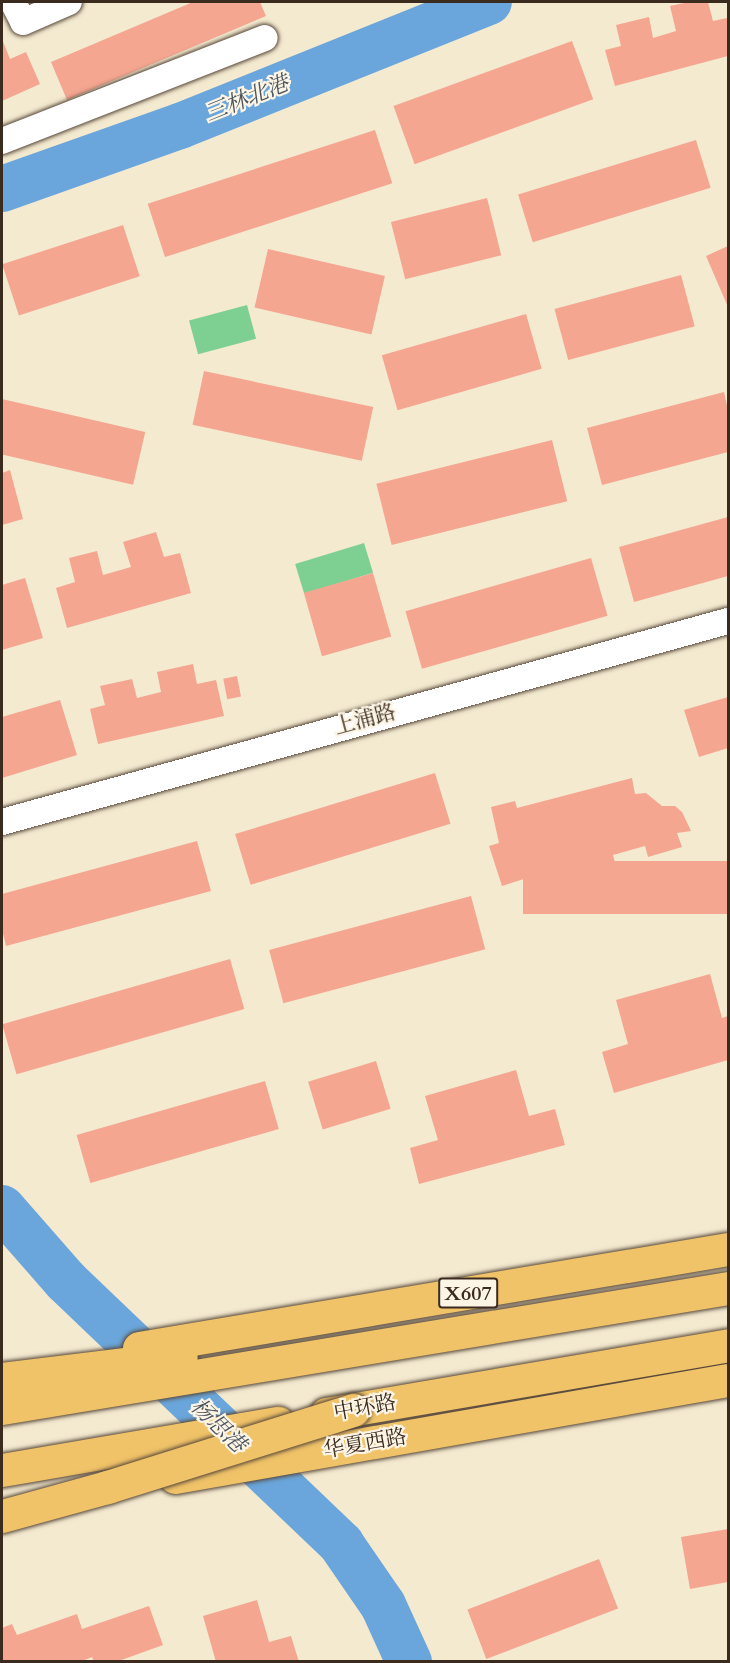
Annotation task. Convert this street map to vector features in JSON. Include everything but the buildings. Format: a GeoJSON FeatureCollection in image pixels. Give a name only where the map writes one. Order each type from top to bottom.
{"type":"FeatureCollection","features":[{"type":"Feature","properties":{"kind":"main road","name":"X607"},"geometry":{"type":"LineString","coordinates":[[7,1370],[729,1249]]}},
{"type":"Feature","properties":{"kind":"main road"},"geometry":{"type":"LineString","coordinates":[[2,1408],[729,1288]]}},
{"type":"Feature","properties":{"kind":"main road"},"geometry":{"type":"LineString","coordinates":[[7,1370],[641,1302]]}},
{"type":"Feature","properties":{"kind":"main road","name":"中环路"},"geometry":{"type":"LineString","coordinates":[[2,1470],[729,1345]]}},
{"type":"Feature","properties":{"kind":"main road","name":"华夏西路"},"geometry":{"type":"LineString","coordinates":[[2,1508],[729,1380]]}},
{"type":"Feature","properties":{"kind":"main road"},"geometry":{"type":"LineString","coordinates":[[2,1516],[107,1487],[353,1410]]}},
{"type":"Feature","properties":{"kind":"main road"},"geometry":{"type":"LineString","coordinates":[[2,1526],[59,1498]]}},
{"type":"Feature","properties":{"kind":"street"},"geometry":{"type":"LineString","coordinates":[[13,2],[23,22],[69,2]]}},
{"type":"Feature","properties":{"kind":"street"},"geometry":{"type":"LineString","coordinates":[[2,141],[265,38]]}},
{"type":"Feature","properties":{"kind":"street","name":"上浦路"},"geometry":{"type":"LineString","coordinates":[[2,822],[729,621]]}},
{"type":"Feature","properties":{"kind":"green space"},"geometry":{"type":"Polygon","coordinates":[[[247,305],[256,339],[198,354],[189,321],[247,305]]]}},
{"type":"Feature","properties":{"kind":"green space"},"geometry":{"type":"Polygon","coordinates":[[[364,543],[373,573],[304,594],[295,564],[364,543]]]}},
{"type":"Feature","properties":{"kind":"waterway","name":"三林北港"},"geometry":{"type":"LineString","coordinates":[[2,189],[180,126],[489,2]]}},
{"type":"Feature","properties":{"kind":"waterway","name":"杨思港"},"geometry":{"type":"LineString","coordinates":[[2,1208],[66,1281],[341,1544],[383,1605],[409,1662]]}}]}
